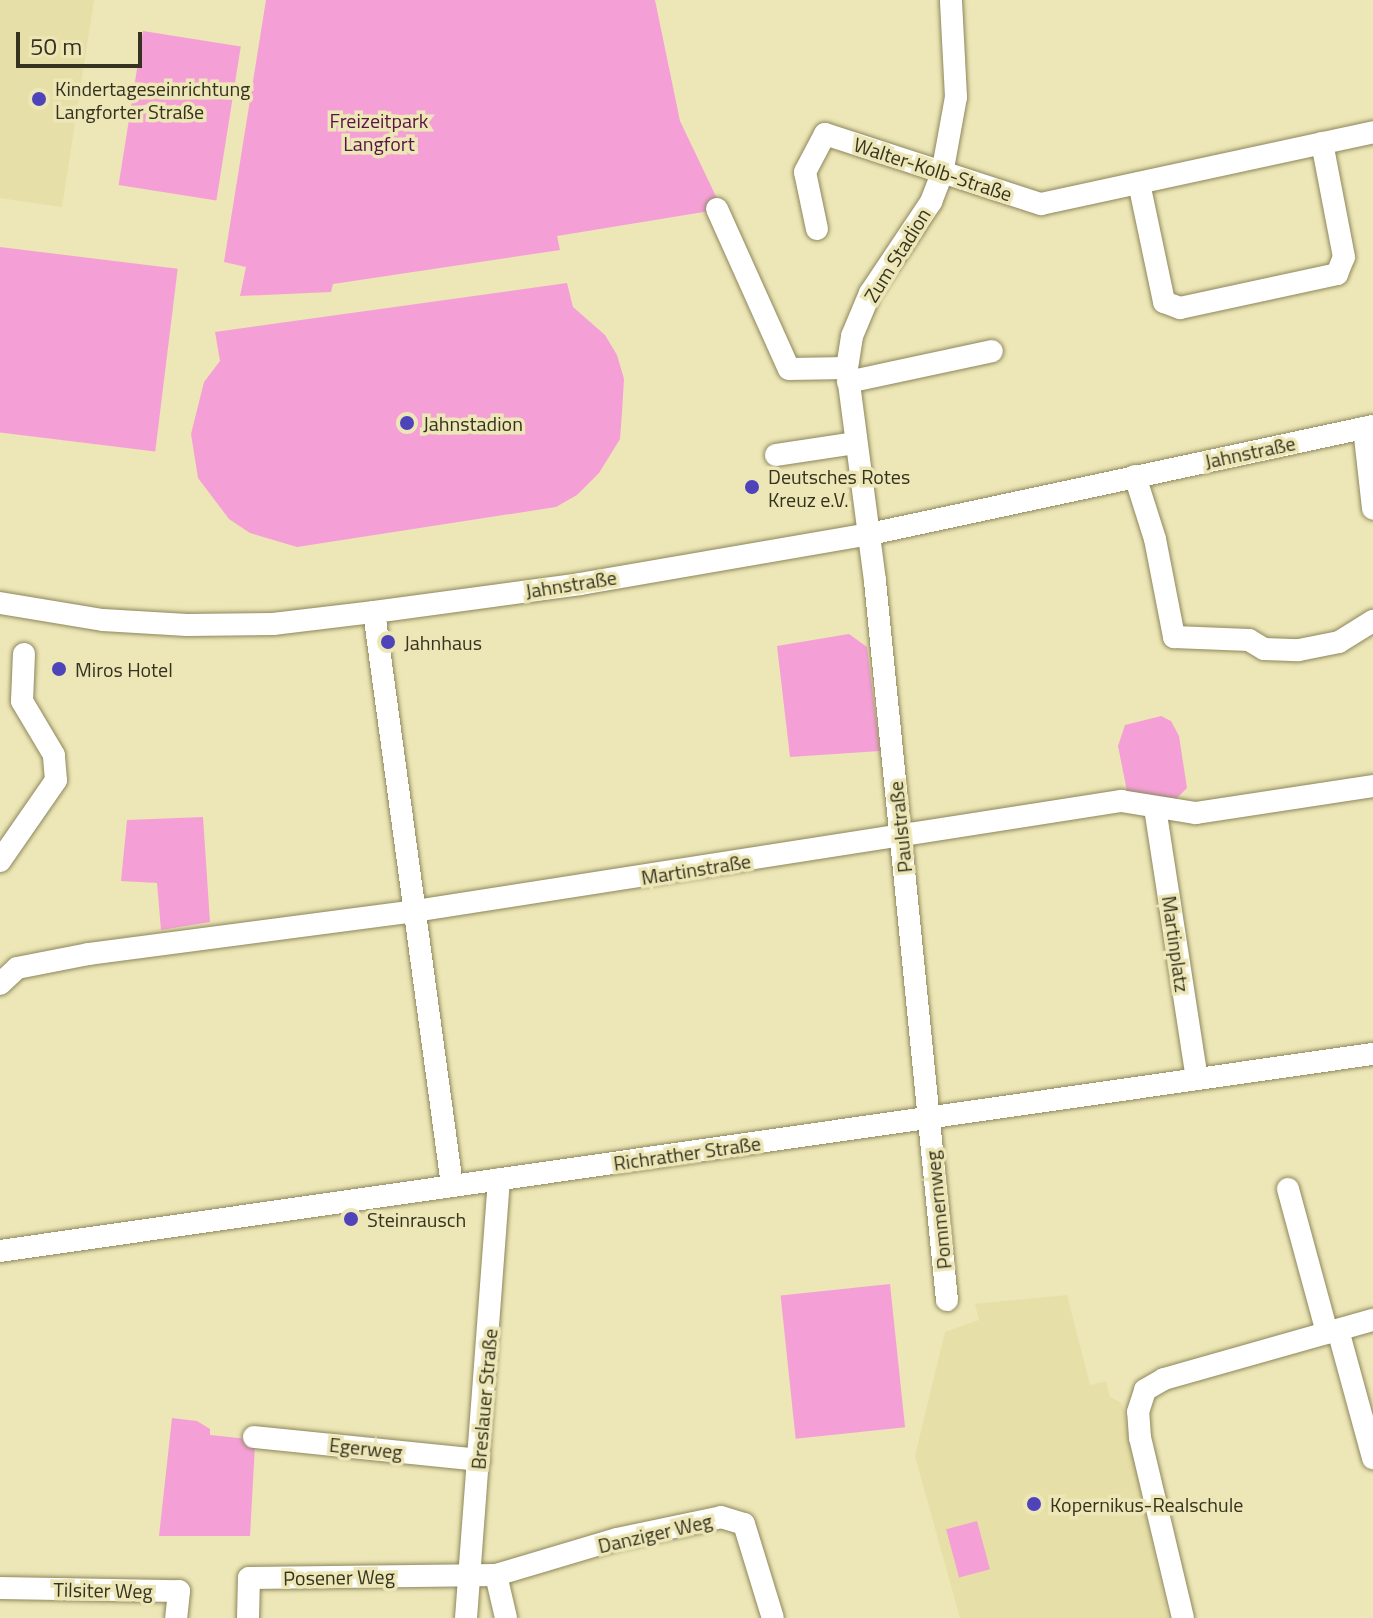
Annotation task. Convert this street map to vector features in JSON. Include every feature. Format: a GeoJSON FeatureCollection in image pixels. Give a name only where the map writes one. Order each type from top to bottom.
{"type":"FeatureCollection","features":[{"type":"Feature","properties":{"kind":"street","name":"Zum Stadion"},"geometry":{"type":"LineString","coordinates":[[870,534],[847,375],[852,336],[870,293],[931,202],[942,174],[956,97],[951,0]]}},
{"type":"Feature","properties":{"kind":"street","name":"Walter-Kolb-Straße"},"geometry":{"type":"LineString","coordinates":[[817,229],[805,172],[825,134],[1041,204],[1373,132]]}},
{"type":"Feature","properties":{"kind":"street"},"geometry":{"type":"LineString","coordinates":[[1139,183],[1164,302],[1180,308],[1337,274],[1344,257],[1322,143]]}},
{"type":"Feature","properties":{"kind":"street"},"geometry":{"type":"LineString","coordinates":[[717,209],[789,369],[847,375],[992,351]]}},
{"type":"Feature","properties":{"kind":"street","name":"Jahnstraße"},"geometry":{"type":"LineString","coordinates":[[0,603],[103,620],[187,625],[273,624],[374,612],[580,584],[870,534],[1368,427],[1373,508]]}},
{"type":"Feature","properties":{"kind":"street"},"geometry":{"type":"LineString","coordinates":[[776,455],[855,443]]}},
{"type":"Feature","properties":{"kind":"street"},"geometry":{"type":"LineString","coordinates":[[1135,476],[1155,539],[1174,637],[1249,640],[1264,649],[1299,650],[1339,642],[1373,621]]}},
{"type":"Feature","properties":{"kind":"street","name":"Paulstraße"},"geometry":{"type":"LineString","coordinates":[[870,534],[929,1120]]}},
{"type":"Feature","properties":{"kind":"street"},"geometry":{"type":"LineString","coordinates":[[374,612],[452,1185]]}},
{"type":"Feature","properties":{"kind":"street"},"geometry":{"type":"LineString","coordinates":[[0,861],[56,780],[54,755],[22,701],[24,654]]}},
{"type":"Feature","properties":{"kind":"street","name":"Martinstraße"},"geometry":{"type":"LineString","coordinates":[[0,984],[9,966],[415,911],[902,838],[1121,801],[1196,813],[1373,786]]}},
{"type":"Feature","properties":{"kind":"street","name":"Martinplatz"},"geometry":{"type":"LineString","coordinates":[[1155,808],[1197,1079]]}},
{"type":"Feature","properties":{"kind":"street","name":"Richrather Straße"},"geometry":{"type":"LineString","coordinates":[[0,1251],[1373,1054]]}},
{"type":"Feature","properties":{"kind":"street","name":"Pommernweg"},"geometry":{"type":"LineString","coordinates":[[929,1120],[947,1300]]}},
{"type":"Feature","properties":{"kind":"street","name":"Breslauer Straße"},"geometry":{"type":"LineString","coordinates":[[466,1618],[499,1179]]}},
{"type":"Feature","properties":{"kind":"street"},"geometry":{"type":"LineString","coordinates":[[1288,1189],[1373,1458]]}},
{"type":"Feature","properties":{"kind":"street"},"geometry":{"type":"LineString","coordinates":[[1183,1618],[1140,1438],[1138,1412],[1145,1390],[1164,1379],[1373,1320]]}},
{"type":"Feature","properties":{"kind":"street","name":"Egerweg"},"geometry":{"type":"LineString","coordinates":[[254,1437],[479,1460]]}},
{"type":"Feature","properties":{"kind":"street","name":"Danziger Weg"},"geometry":{"type":"LineString","coordinates":[[469,1576],[496,1575],[617,1539],[732,1519],[744,1524],[754,1545],[773,1618]]}},
{"type":"Feature","properties":{"kind":"street"},"geometry":{"type":"LineString","coordinates":[[496,1575],[506,1618]]}},
{"type":"Feature","properties":{"kind":"street","name":"Posener Weg"},"geometry":{"type":"LineString","coordinates":[[248,1618],[249,1578],[469,1576]]}},
{"type":"Feature","properties":{"kind":"street","name":"Tilsiter Weg"},"geometry":{"type":"LineString","coordinates":[[0,1588],[179,1591],[176,1618]]}},
{"type":"Feature","properties":{"kind":"shaded area","name":"Kindertageseinrichtung Langforter Straße"},"geometry":{"type":"Polygon","coordinates":[[[0,0],[94,0],[62,207],[0,198],[0,0]]]}},
{"type":"Feature","properties":{"kind":"shaded area","name":"Kopernikus-Realschule"},"geometry":{"type":"Polygon","coordinates":[[[1067,1295],[1090,1385],[1106,1381],[1110,1397],[1122,1403],[1168,1618],[960,1618],[915,1456],[945,1332],[979,1320],[975,1304],[1067,1295]]]}},
{"type":"Feature","properties":{"kind":"green space","name":"Freizeitpark Langfort"},"geometry":{"type":"Polygon","coordinates":[[[266,0],[655,0],[680,121],[722,209],[557,236],[560,250],[333,284],[331,292],[240,296],[246,267],[224,262],[266,0]]]}},
{"type":"Feature","properties":{"kind":"green space"},"geometry":{"type":"Polygon","coordinates":[[[143,31],[241,46],[216,201],[119,185],[143,31]]]}},
{"type":"Feature","properties":{"kind":"green space"},"geometry":{"type":"Polygon","coordinates":[[[0,247],[178,269],[155,451],[0,432],[0,247]]]}},
{"type":"Feature","properties":{"kind":"green space","name":"Jahnstadion"},"geometry":{"type":"Polygon","coordinates":[[[567,283],[573,307],[605,335],[617,355],[624,379],[620,439],[599,473],[577,495],[556,507],[297,547],[250,533],[229,519],[198,478],[191,434],[204,382],[220,361],[215,332],[567,283]]]}},
{"type":"Feature","properties":{"kind":"green space"},"geometry":{"type":"Polygon","coordinates":[[[849,634],[867,647],[880,751],[790,757],[777,646],[849,634]]]}},
{"type":"Feature","properties":{"kind":"green space"},"geometry":{"type":"Polygon","coordinates":[[[1161,716],[1171,721],[1179,736],[1187,788],[1175,800],[1127,791],[1118,746],[1125,725],[1161,716]]]}},
{"type":"Feature","properties":{"kind":"green space"},"geometry":{"type":"Polygon","coordinates":[[[203,817],[210,922],[161,930],[157,883],[121,881],[127,820],[203,817]]]}},
{"type":"Feature","properties":{"kind":"green space"},"geometry":{"type":"Polygon","coordinates":[[[890,1284],[905,1427],[796,1439],[781,1295],[890,1284]]]}},
{"type":"Feature","properties":{"kind":"green space"},"geometry":{"type":"Polygon","coordinates":[[[172,1418],[197,1421],[210,1429],[210,1435],[248,1439],[255,1445],[250,1536],[159,1536],[172,1418]]]}},
{"type":"Feature","properties":{"kind":"green space"},"geometry":{"type":"Polygon","coordinates":[[[977,1521],[990,1569],[959,1578],[946,1529],[977,1521]]]}},
{"type":"Feature","properties":{"kind":"place","name":"Kindertageseinrichtung Langforter Straße"},"geometry":{"type":"Point","coordinates":[39,99]}},
{"type":"Feature","properties":{"kind":"place","name":"Jahnstadion"},"geometry":{"type":"Point","coordinates":[407,423]}},
{"type":"Feature","properties":{"kind":"place","name":"Deutsches Rotes Kreuz e.V."},"geometry":{"type":"Point","coordinates":[752,487]}},
{"type":"Feature","properties":{"kind":"place","name":"Jahnhaus"},"geometry":{"type":"Point","coordinates":[388,642]}},
{"type":"Feature","properties":{"kind":"place","name":"Miros Hotel"},"geometry":{"type":"Point","coordinates":[59,669]}},
{"type":"Feature","properties":{"kind":"place","name":"Steinrausch"},"geometry":{"type":"Point","coordinates":[351,1219]}},
{"type":"Feature","properties":{"kind":"place","name":"Kopernikus-Realschule"},"geometry":{"type":"Point","coordinates":[1034,1504]}}]}
